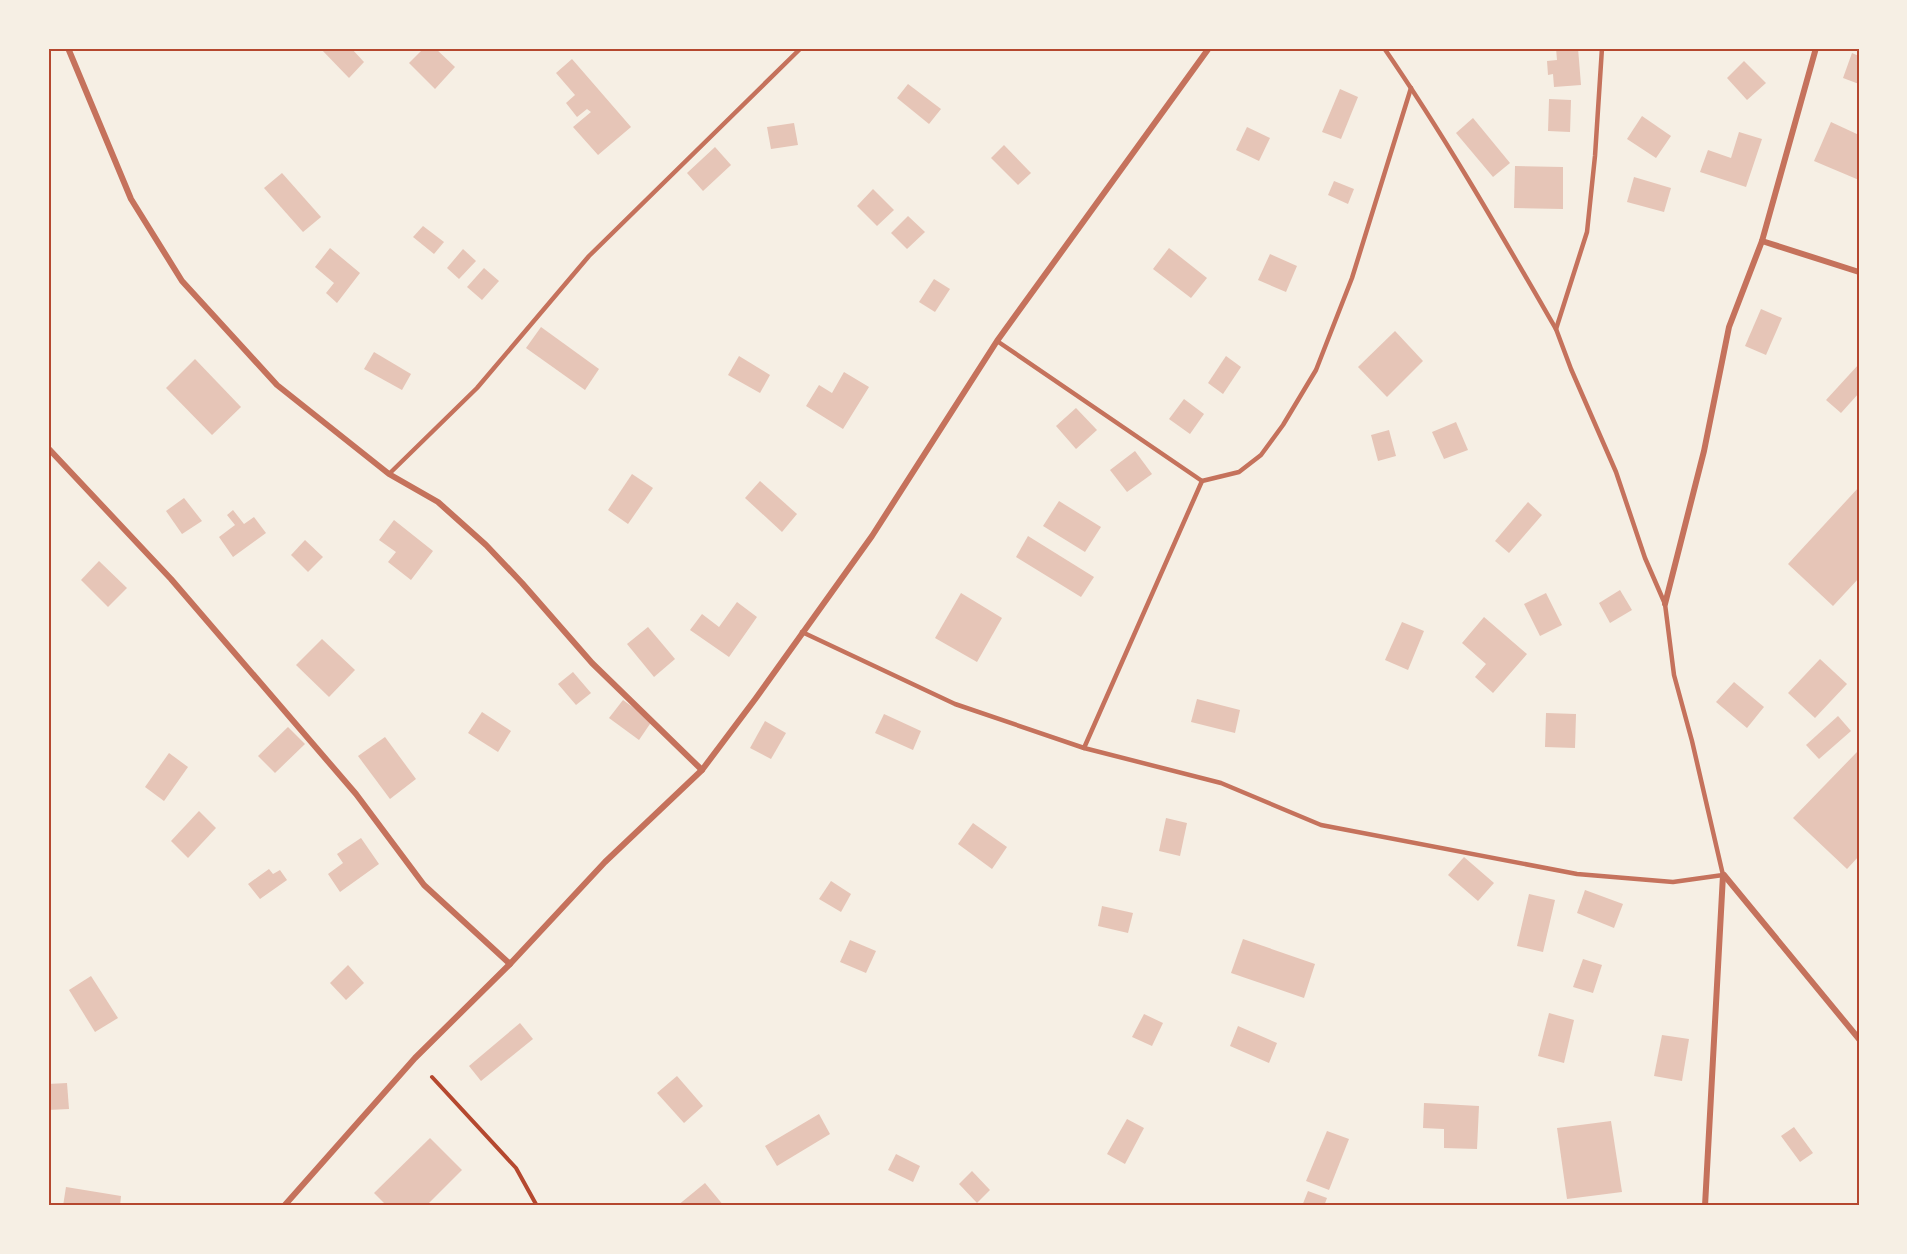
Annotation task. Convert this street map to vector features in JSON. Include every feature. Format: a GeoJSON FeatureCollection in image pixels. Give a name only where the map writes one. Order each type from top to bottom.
{"type":"FeatureCollection","features":[{"type":"Feature","properties":{"kind":"street"},"geometry":{"type":"LineString","coordinates":[[68,48],[131,199],[182,281],[277,385],[389,474],[438,502],[486,545],[592,663],[702,770]]}},
{"type":"Feature","properties":{"kind":"street"},"geometry":{"type":"LineString","coordinates":[[284,1206],[415,1058],[510,964],[605,862],[702,770],[872,536],[996,341],[1209,48]]}},
{"type":"Feature","properties":{"kind":"street"},"geometry":{"type":"LineString","coordinates":[[1665,604],[1704,451],[1729,327],[1761,241],[1816,48]]}},
{"type":"Feature","properties":{"kind":"street"},"geometry":{"type":"LineString","coordinates":[[1761,241],[1859,272]]}},
{"type":"Feature","properties":{"kind":"street"},"geometry":{"type":"LineString","coordinates":[[48,448],[171,579],[356,794],[424,885],[510,964]]}},
{"type":"Feature","properties":{"kind":"street"},"geometry":{"type":"LineString","coordinates":[[1724,875],[1859,1039]]}},
{"type":"Feature","properties":{"kind":"street"},"geometry":{"type":"LineString","coordinates":[[1704,1206],[1724,875]]}},
{"type":"Feature","properties":{"kind":"lane"},"geometry":{"type":"LineString","coordinates":[[389,474],[477,388],[589,256],[801,48]]}},
{"type":"Feature","properties":{"kind":"lane"},"geometry":{"type":"LineString","coordinates":[[802,632],[955,704],[1084,748],[1221,783],[1321,825],[1577,874],[1673,882],[1724,875],[1674,675],[1665,604],[1645,558],[1616,472],[1556,329],[1504,239],[1384,48]]}},
{"type":"Feature","properties":{"kind":"lane"},"geometry":{"type":"LineString","coordinates":[[1556,329],[1587,232],[1603,58],[1602,48]]}},
{"type":"Feature","properties":{"kind":"lane"},"geometry":{"type":"LineString","coordinates":[[996,341],[1202,481],[1239,472],[1261,455],[1316,370],[1352,278],[1411,88]]}},
{"type":"Feature","properties":{"kind":"lane"},"geometry":{"type":"LineString","coordinates":[[1084,748],[1202,481]]}},
{"type":"Feature","properties":{"kind":"path"},"geometry":{"type":"LineString","coordinates":[[415,1058],[516,1168],[537,1206]]}},
{"type":"Feature","properties":{"kind":"building"},"geometry":{"type":"Polygon","coordinates":[[[320,48],[351,48],[364,62],[349,78],[320,48]]]}},
{"type":"Feature","properties":{"kind":"building"},"geometry":{"type":"Polygon","coordinates":[[[424,48],[435,48],[455,67],[435,89],[409,63],[424,48]]]}},
{"type":"Feature","properties":{"kind":"building"},"geometry":{"type":"Polygon","coordinates":[[[1556,48],[1578,48],[1581,85],[1554,87],[1553,74],[1548,75],[1547,61],[1557,60],[1556,48]]]}},
{"type":"Feature","properties":{"kind":"building"},"geometry":{"type":"Polygon","coordinates":[[[1852,53],[1859,56],[1859,84],[1843,78],[1852,53]]]}},
{"type":"Feature","properties":{"kind":"building"},"geometry":{"type":"Polygon","coordinates":[[[572,59],[631,127],[598,155],[573,127],[591,112],[587,109],[577,117],[566,103],[575,95],[556,73],[572,59]]]}},
{"type":"Feature","properties":{"kind":"building"},"geometry":{"type":"Polygon","coordinates":[[[1744,61],[1766,83],[1747,100],[1727,78],[1744,61]]]}},
{"type":"Feature","properties":{"kind":"building"},"geometry":{"type":"Polygon","coordinates":[[[908,84],[941,109],[929,124],[897,98],[908,84]]]}},
{"type":"Feature","properties":{"kind":"building"},"geometry":{"type":"Polygon","coordinates":[[[1340,89],[1358,97],[1341,139],[1322,132],[1340,89]]]}},
{"type":"Feature","properties":{"kind":"building"},"geometry":{"type":"Polygon","coordinates":[[[1549,99],[1571,100],[1570,132],[1548,131],[1549,99]]]}},
{"type":"Feature","properties":{"kind":"building"},"geometry":{"type":"Polygon","coordinates":[[[1642,116],[1671,136],[1656,158],[1627,139],[1642,116]]]}},
{"type":"Feature","properties":{"kind":"building"},"geometry":{"type":"Polygon","coordinates":[[[1473,118],[1510,163],[1493,177],[1456,133],[1473,118]]]}},
{"type":"Feature","properties":{"kind":"building"},"geometry":{"type":"Polygon","coordinates":[[[1831,122],[1859,135],[1859,180],[1814,161],[1831,122]]]}},
{"type":"Feature","properties":{"kind":"building"},"geometry":{"type":"Polygon","coordinates":[[[794,123],[798,145],[771,149],[767,127],[794,123]]]}},
{"type":"Feature","properties":{"kind":"building"},"geometry":{"type":"Polygon","coordinates":[[[1247,127],[1270,138],[1259,161],[1236,150],[1247,127]]]}},
{"type":"Feature","properties":{"kind":"building"},"geometry":{"type":"Polygon","coordinates":[[[1739,132],[1762,139],[1746,187],[1700,172],[1708,150],[1731,158],[1739,132]]]}},
{"type":"Feature","properties":{"kind":"building"},"geometry":{"type":"Polygon","coordinates":[[[1004,145],[1031,173],[1018,185],[991,158],[1004,145]]]}},
{"type":"Feature","properties":{"kind":"building"},"geometry":{"type":"Polygon","coordinates":[[[715,147],[731,165],[703,191],[687,173],[715,147]]]}},
{"type":"Feature","properties":{"kind":"building"},"geometry":{"type":"Polygon","coordinates":[[[1515,166],[1563,167],[1563,209],[1514,208],[1515,166]]]}},
{"type":"Feature","properties":{"kind":"building"},"geometry":{"type":"Polygon","coordinates":[[[282,173],[321,217],[303,232],[264,188],[282,173]]]}},
{"type":"Feature","properties":{"kind":"building"},"geometry":{"type":"Polygon","coordinates":[[[1634,177],[1671,188],[1664,212],[1627,202],[1634,177]]]}},
{"type":"Feature","properties":{"kind":"building"},"geometry":{"type":"Polygon","coordinates":[[[1334,181],[1354,189],[1348,204],[1328,195],[1334,181]]]}},
{"type":"Feature","properties":{"kind":"building"},"geometry":{"type":"Polygon","coordinates":[[[873,189],[894,210],[877,226],[857,206],[873,189]]]}},
{"type":"Feature","properties":{"kind":"building"},"geometry":{"type":"Polygon","coordinates":[[[908,216],[925,232],[907,249],[891,233],[908,216]]]}},
{"type":"Feature","properties":{"kind":"building"},"geometry":{"type":"Polygon","coordinates":[[[423,226],[444,242],[434,254],[413,237],[423,226]]]}},
{"type":"Feature","properties":{"kind":"building"},"geometry":{"type":"Polygon","coordinates":[[[330,248],[360,273],[337,303],[326,293],[334,283],[315,267],[330,248]]]}},
{"type":"Feature","properties":{"kind":"building"},"geometry":{"type":"Polygon","coordinates":[[[1169,248],[1207,278],[1191,298],[1153,269],[1169,248]]]}},
{"type":"Feature","properties":{"kind":"building"},"geometry":{"type":"Polygon","coordinates":[[[463,249],[476,261],[459,279],[447,268],[463,249]]]}},
{"type":"Feature","properties":{"kind":"building"},"geometry":{"type":"Polygon","coordinates":[[[1270,254],[1297,266],[1286,292],[1258,280],[1270,254]]]}},
{"type":"Feature","properties":{"kind":"building"},"geometry":{"type":"Polygon","coordinates":[[[484,268],[499,281],[482,300],[467,287],[484,268]]]}},
{"type":"Feature","properties":{"kind":"building"},"geometry":{"type":"Polygon","coordinates":[[[934,279],[950,289],[935,312],[919,302],[934,279]]]}},
{"type":"Feature","properties":{"kind":"building"},"geometry":{"type":"Polygon","coordinates":[[[1761,309],[1782,318],[1766,355],[1745,346],[1761,309]]]}},
{"type":"Feature","properties":{"kind":"building"},"geometry":{"type":"Polygon","coordinates":[[[541,327],[599,369],[585,390],[526,348],[541,327]]]}},
{"type":"Feature","properties":{"kind":"building"},"geometry":{"type":"Polygon","coordinates":[[[1395,331],[1423,361],[1387,397],[1358,367],[1395,331]]]}},
{"type":"Feature","properties":{"kind":"building"},"geometry":{"type":"Polygon","coordinates":[[[374,352],[411,374],[402,390],[364,369],[374,352]]]}},
{"type":"Feature","properties":{"kind":"building"},"geometry":{"type":"Polygon","coordinates":[[[739,356],[770,375],[760,393],[728,375],[739,356]]]}},
{"type":"Feature","properties":{"kind":"building"},"geometry":{"type":"Polygon","coordinates":[[[1226,356],[1241,367],[1223,394],[1208,383],[1226,356]]]}},
{"type":"Feature","properties":{"kind":"building"},"geometry":{"type":"Polygon","coordinates":[[[195,359],[241,407],[212,435],[166,388],[195,359]]]}},
{"type":"Feature","properties":{"kind":"building"},"geometry":{"type":"Polygon","coordinates":[[[1859,364],[1859,393],[1841,413],[1826,400],[1859,364]]]}},
{"type":"Feature","properties":{"kind":"building"},"geometry":{"type":"Polygon","coordinates":[[[844,372],[869,387],[843,429],[806,406],[819,385],[832,393],[844,372]]]}},
{"type":"Feature","properties":{"kind":"building"},"geometry":{"type":"Polygon","coordinates":[[[1184,399],[1204,414],[1190,434],[1169,419],[1184,399]]]}},
{"type":"Feature","properties":{"kind":"building"},"geometry":{"type":"Polygon","coordinates":[[[1076,408],[1097,430],[1076,449],[1056,426],[1076,408]]]}},
{"type":"Feature","properties":{"kind":"building"},"geometry":{"type":"Polygon","coordinates":[[[1456,422],[1468,450],[1444,459],[1432,432],[1456,422]]]}},
{"type":"Feature","properties":{"kind":"building"},"geometry":{"type":"Polygon","coordinates":[[[1389,430],[1396,456],[1378,461],[1371,435],[1389,430]]]}},
{"type":"Feature","properties":{"kind":"building"},"geometry":{"type":"Polygon","coordinates":[[[1135,451],[1152,474],[1127,492],[1110,470],[1135,451]]]}},
{"type":"Feature","properties":{"kind":"building"},"geometry":{"type":"Polygon","coordinates":[[[632,474],[653,488],[628,524],[608,510],[632,474]]]}},
{"type":"Feature","properties":{"kind":"building"},"geometry":{"type":"Polygon","coordinates":[[[760,481],[797,514],[782,532],[745,498],[760,481]]]}},
{"type":"Feature","properties":{"kind":"building"},"geometry":{"type":"Polygon","coordinates":[[[1859,487],[1859,578],[1833,606],[1788,564],[1859,487]]]}},
{"type":"Feature","properties":{"kind":"building"},"geometry":{"type":"Polygon","coordinates":[[[184,498],[202,521],[182,534],[166,511],[184,498]]]}},
{"type":"Feature","properties":{"kind":"building"},"geometry":{"type":"Polygon","coordinates":[[[1059,501],[1101,527],[1085,552],[1043,526],[1059,501]]]}},
{"type":"Feature","properties":{"kind":"building"},"geometry":{"type":"Polygon","coordinates":[[[1528,502],[1542,515],[1509,553],[1495,541],[1528,502]]]}},
{"type":"Feature","properties":{"kind":"building"},"geometry":{"type":"Polygon","coordinates":[[[233,510],[244,524],[254,517],[266,533],[233,557],[219,537],[235,525],[227,515],[233,510]]]}},
{"type":"Feature","properties":{"kind":"building"},"geometry":{"type":"Polygon","coordinates":[[[394,520],[433,551],[411,580],[388,562],[396,552],[379,540],[394,520]]]}},
{"type":"Feature","properties":{"kind":"building"},"geometry":{"type":"Polygon","coordinates":[[[1028,536],[1094,577],[1081,597],[1016,557],[1028,536]]]}},
{"type":"Feature","properties":{"kind":"building"},"geometry":{"type":"Polygon","coordinates":[[[305,540],[323,557],[308,572],[291,555],[305,540]]]}},
{"type":"Feature","properties":{"kind":"building"},"geometry":{"type":"Polygon","coordinates":[[[99,561],[127,588],[108,607],[81,580],[99,561]]]}},
{"type":"Feature","properties":{"kind":"building"},"geometry":{"type":"Polygon","coordinates":[[[1620,590],[1632,610],[1610,623],[1599,603],[1620,590]]]}},
{"type":"Feature","properties":{"kind":"building"},"geometry":{"type":"Polygon","coordinates":[[[961,593],[1002,618],[977,662],[935,638],[961,593]]]}},
{"type":"Feature","properties":{"kind":"building"},"geometry":{"type":"Polygon","coordinates":[[[1546,593],[1562,625],[1540,636],[1524,604],[1546,593]]]}},
{"type":"Feature","properties":{"kind":"building"},"geometry":{"type":"Polygon","coordinates":[[[737,602],[757,617],[729,657],[690,630],[702,614],[719,627],[737,602]]]}},
{"type":"Feature","properties":{"kind":"building"},"geometry":{"type":"Polygon","coordinates":[[[1484,617],[1527,654],[1493,693],[1475,677],[1486,664],[1462,643],[1484,617]]]}},
{"type":"Feature","properties":{"kind":"building"},"geometry":{"type":"Polygon","coordinates":[[[1402,622],[1424,631],[1408,670],[1385,660],[1402,622]]]}},
{"type":"Feature","properties":{"kind":"building"},"geometry":{"type":"Polygon","coordinates":[[[648,627],[675,659],[654,677],[627,644],[648,627]]]}},
{"type":"Feature","properties":{"kind":"building"},"geometry":{"type":"Polygon","coordinates":[[[322,639],[355,670],[329,697],[296,665],[322,639]]]}},
{"type":"Feature","properties":{"kind":"building"},"geometry":{"type":"Polygon","coordinates":[[[1820,659],[1847,684],[1815,718],[1788,693],[1820,659]]]}},
{"type":"Feature","properties":{"kind":"building"},"geometry":{"type":"Polygon","coordinates":[[[573,672],[591,693],[576,705],[558,684],[573,672]]]}},
{"type":"Feature","properties":{"kind":"building"},"geometry":{"type":"Polygon","coordinates":[[[1734,682],[1764,707],[1747,728],[1716,702],[1734,682]]]}},
{"type":"Feature","properties":{"kind":"building"},"geometry":{"type":"Polygon","coordinates":[[[1197,699],[1240,710],[1235,733],[1191,722],[1197,699]]]}},
{"type":"Feature","properties":{"kind":"building"},"geometry":{"type":"Polygon","coordinates":[[[623,700],[652,721],[639,740],[609,718],[623,700]]]}},
{"type":"Feature","properties":{"kind":"building"},"geometry":{"type":"Polygon","coordinates":[[[482,712],[511,731],[498,752],[468,733],[482,712]]]}},
{"type":"Feature","properties":{"kind":"building"},"geometry":{"type":"Polygon","coordinates":[[[1546,713],[1576,714],[1575,748],[1545,747],[1546,713]]]}},
{"type":"Feature","properties":{"kind":"building"},"geometry":{"type":"Polygon","coordinates":[[[884,714],[921,731],[913,750],[875,733],[884,714]]]}},
{"type":"Feature","properties":{"kind":"building"},"geometry":{"type":"Polygon","coordinates":[[[1838,716],[1851,731],[1819,759],[1806,745],[1838,716]]]}},
{"type":"Feature","properties":{"kind":"building"},"geometry":{"type":"Polygon","coordinates":[[[765,721],[786,733],[771,759],[750,748],[765,721]]]}},
{"type":"Feature","properties":{"kind":"building"},"geometry":{"type":"Polygon","coordinates":[[[288,727],[305,744],[275,773],[258,756],[288,727]]]}},
{"type":"Feature","properties":{"kind":"building"},"geometry":{"type":"Polygon","coordinates":[[[385,737],[416,779],[390,799],[358,756],[385,737]]]}},
{"type":"Feature","properties":{"kind":"building"},"geometry":{"type":"Polygon","coordinates":[[[1857,752],[1859,754],[1859,856],[1847,869],[1793,818],[1857,752]]]}},
{"type":"Feature","properties":{"kind":"building"},"geometry":{"type":"Polygon","coordinates":[[[169,753],[188,767],[164,801],[145,787],[169,753]]]}},
{"type":"Feature","properties":{"kind":"building"},"geometry":{"type":"Polygon","coordinates":[[[199,811],[216,828],[188,858],[171,841],[199,811]]]}},
{"type":"Feature","properties":{"kind":"building"},"geometry":{"type":"Polygon","coordinates":[[[1166,818],[1187,823],[1180,856],[1159,851],[1166,818]]]}},
{"type":"Feature","properties":{"kind":"building"},"geometry":{"type":"Polygon","coordinates":[[[973,823],[1007,847],[992,869],[958,844],[973,823]]]}},
{"type":"Feature","properties":{"kind":"building"},"geometry":{"type":"Polygon","coordinates":[[[361,838],[379,864],[340,892],[328,874],[343,863],[337,854],[361,838]]]}},
{"type":"Feature","properties":{"kind":"building"},"geometry":{"type":"Polygon","coordinates":[[[1464,857],[1494,883],[1478,901],[1448,875],[1464,857]]]}},
{"type":"Feature","properties":{"kind":"building"},"geometry":{"type":"Polygon","coordinates":[[[269,869],[273,874],[280,870],[287,880],[260,899],[248,884],[269,869]]]}},
{"type":"Feature","properties":{"kind":"building"},"geometry":{"type":"Polygon","coordinates":[[[831,881],[851,894],[841,912],[819,899],[831,881]]]}},
{"type":"Feature","properties":{"kind":"building"},"geometry":{"type":"Polygon","coordinates":[[[1585,890],[1623,904],[1614,928],[1577,913],[1585,890]]]}},
{"type":"Feature","properties":{"kind":"building"},"geometry":{"type":"Polygon","coordinates":[[[1529,894],[1555,900],[1543,952],[1517,946],[1529,894]]]}},
{"type":"Feature","properties":{"kind":"building"},"geometry":{"type":"Polygon","coordinates":[[[1102,906],[1133,913],[1128,933],[1098,926],[1102,906]]]}},
{"type":"Feature","properties":{"kind":"building"},"geometry":{"type":"Polygon","coordinates":[[[1243,939],[1315,964],[1304,998],[1231,973],[1243,939]]]}},
{"type":"Feature","properties":{"kind":"building"},"geometry":{"type":"Polygon","coordinates":[[[850,940],[876,951],[866,973],[840,962],[850,940]]]}},
{"type":"Feature","properties":{"kind":"building"},"geometry":{"type":"Polygon","coordinates":[[[1583,959],[1602,965],[1593,993],[1573,987],[1583,959]]]}},
{"type":"Feature","properties":{"kind":"building"},"geometry":{"type":"Polygon","coordinates":[[[348,965],[364,983],[346,1000],[330,983],[348,965]]]}},
{"type":"Feature","properties":{"kind":"building"},"geometry":{"type":"Polygon","coordinates":[[[91,976],[118,1018],[95,1032],[69,990],[91,976]]]}},
{"type":"Feature","properties":{"kind":"building"},"geometry":{"type":"Polygon","coordinates":[[[1549,1013],[1574,1020],[1564,1063],[1538,1056],[1549,1013]]]}},
{"type":"Feature","properties":{"kind":"building"},"geometry":{"type":"Polygon","coordinates":[[[1144,1014],[1163,1023],[1152,1046],[1132,1037],[1144,1014]]]}},
{"type":"Feature","properties":{"kind":"building"},"geometry":{"type":"Polygon","coordinates":[[[520,1023],[533,1039],[481,1081],[469,1066],[520,1023]]]}},
{"type":"Feature","properties":{"kind":"building"},"geometry":{"type":"Polygon","coordinates":[[[1238,1026],[1277,1043],[1269,1063],[1230,1046],[1238,1026]]]}},
{"type":"Feature","properties":{"kind":"building"},"geometry":{"type":"Polygon","coordinates":[[[1662,1035],[1689,1039],[1682,1081],[1654,1076],[1662,1035]]]}},
{"type":"Feature","properties":{"kind":"building"},"geometry":{"type":"Polygon","coordinates":[[[677,1076],[703,1106],[684,1123],[657,1093],[677,1076]]]}},
{"type":"Feature","properties":{"kind":"building"},"geometry":{"type":"Polygon","coordinates":[[[67,1083],[69,1109],[48,1110],[48,1084],[67,1083]]]}},
{"type":"Feature","properties":{"kind":"building"},"geometry":{"type":"Polygon","coordinates":[[[1424,1103],[1479,1106],[1477,1149],[1444,1148],[1444,1129],[1423,1128],[1424,1103]]]}},
{"type":"Feature","properties":{"kind":"building"},"geometry":{"type":"Polygon","coordinates":[[[819,1114],[830,1134],[777,1166],[765,1146],[819,1114]]]}},
{"type":"Feature","properties":{"kind":"building"},"geometry":{"type":"Polygon","coordinates":[[[1127,1119],[1144,1128],[1125,1164],[1107,1154],[1127,1119]]]}},
{"type":"Feature","properties":{"kind":"building"},"geometry":{"type":"Polygon","coordinates":[[[1611,1121],[1622,1192],[1567,1199],[1557,1128],[1611,1121]]]}},
{"type":"Feature","properties":{"kind":"building"},"geometry":{"type":"Polygon","coordinates":[[[1794,1127],[1813,1153],[1800,1162],[1781,1136],[1794,1127]]]}},
{"type":"Feature","properties":{"kind":"building"},"geometry":{"type":"Polygon","coordinates":[[[1327,1131],[1349,1139],[1329,1190],[1306,1181],[1327,1131]]]}},
{"type":"Feature","properties":{"kind":"building"},"geometry":{"type":"Polygon","coordinates":[[[430,1138],[462,1170],[426,1206],[387,1206],[374,1193],[430,1138]]]}},
{"type":"Feature","properties":{"kind":"building"},"geometry":{"type":"Polygon","coordinates":[[[896,1154],[920,1166],[913,1182],[888,1170],[896,1154]]]}},
{"type":"Feature","properties":{"kind":"building"},"geometry":{"type":"Polygon","coordinates":[[[972,1171],[990,1190],[977,1203],[959,1184],[972,1171]]]}},
{"type":"Feature","properties":{"kind":"building"},"geometry":{"type":"Polygon","coordinates":[[[705,1183],[724,1206],[677,1206],[705,1183]]]}},
{"type":"Feature","properties":{"kind":"building"},"geometry":{"type":"Polygon","coordinates":[[[66,1187],[121,1196],[120,1206],[63,1206],[66,1187]]]}},
{"type":"Feature","properties":{"kind":"building"},"geometry":{"type":"Polygon","coordinates":[[[1308,1191],[1327,1198],[1324,1206],[1302,1206],[1308,1191]]]}}]}
